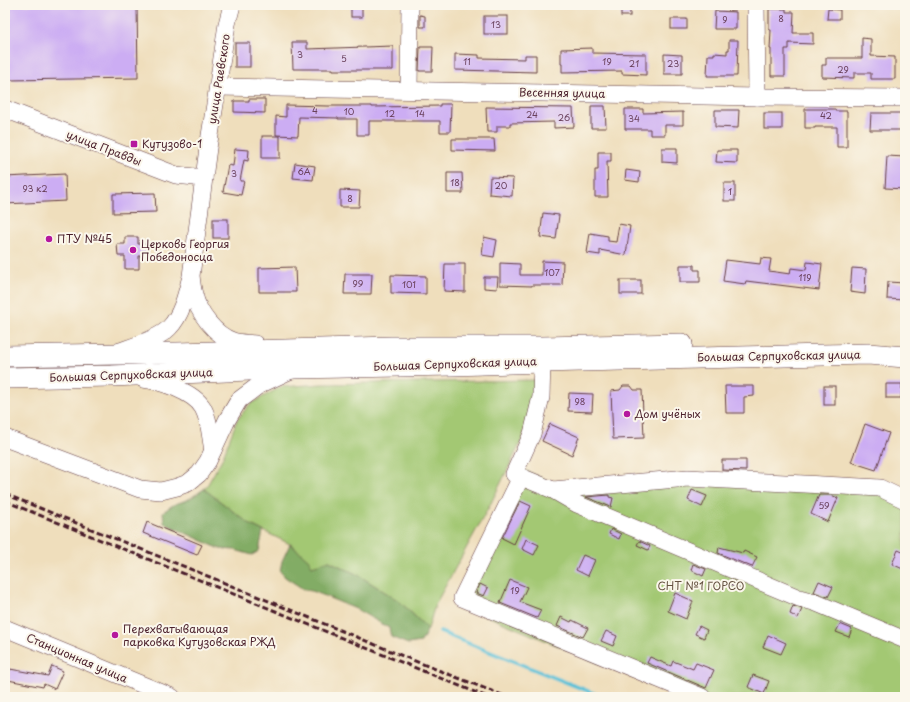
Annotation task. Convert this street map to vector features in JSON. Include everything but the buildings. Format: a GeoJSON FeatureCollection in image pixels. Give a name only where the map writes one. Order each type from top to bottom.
{"type":"FeatureCollection","features":[{"type":"Feature","properties":{"kind":"main road","name":"Большая Серпуховская улица"},"geometry":{"type":"LineString","coordinates":[[5,378],[112,376],[295,359],[391,347],[535,347],[854,342],[905,344]]}},
{"type":"Feature","properties":{"kind":"main road","name":"Большая Серпуховская улица"},"geometry":{"type":"LineString","coordinates":[[5,356],[110,354],[453,365],[868,354],[905,357]]}},
{"type":"Feature","properties":{"kind":"street","name":"улица Раевского"},"geometry":{"type":"LineString","coordinates":[[232,5],[227,24],[208,148],[191,276],[194,296],[209,325],[221,335],[233,341],[295,359]]}},
{"type":"Feature","properties":{"kind":"street"},"geometry":{"type":"LineString","coordinates":[[227,24],[242,5]]}},
{"type":"Feature","properties":{"kind":"street"},"geometry":{"type":"LineString","coordinates":[[409,90],[410,5]]}},
{"type":"Feature","properties":{"kind":"street"},"geometry":{"type":"LineString","coordinates":[[756,5],[757,97]]}},
{"type":"Feature","properties":{"kind":"street","name":"Весенняя улица"},"geometry":{"type":"LineString","coordinates":[[218,87],[757,97],[905,98]]}},
{"type":"Feature","properties":{"kind":"street","name":"улица Правды"},"geometry":{"type":"LineString","coordinates":[[5,109],[176,175],[204,178]]}},
{"type":"Feature","properties":{"kind":"street"},"geometry":{"type":"LineString","coordinates":[[110,354],[154,338],[168,329],[177,317],[185,300],[191,276]]}},
{"type":"Feature","properties":{"kind":"street"},"geometry":{"type":"LineString","coordinates":[[5,438],[140,489],[162,491],[188,482],[199,474],[208,461],[239,400],[295,359]]}},
{"type":"Feature","properties":{"kind":"street"},"geometry":{"type":"LineString","coordinates":[[542,362],[541,397],[532,434],[514,474],[553,490],[578,496],[799,598],[814,602],[905,640]]}},
{"type":"Feature","properties":{"kind":"street"},"geometry":{"type":"LineString","coordinates":[[112,376],[152,380],[171,386],[194,398],[202,407],[208,421],[213,450]]}},
{"type":"Feature","properties":{"kind":"street"},"geometry":{"type":"LineString","coordinates":[[521,477],[462,598],[702,697]]}},
{"type":"Feature","properties":{"kind":"street"},"geometry":{"type":"LineString","coordinates":[[578,496],[688,478],[880,488],[905,500]]}},
{"type":"Feature","properties":{"kind":"street","name":"Станционная улица"},"geometry":{"type":"LineString","coordinates":[[5,628],[172,697]]}},
{"type":"Feature","properties":{"kind":"green space"},"geometry":{"type":"Polygon","coordinates":[[[536,380],[535,397],[523,438],[490,505],[435,605],[428,629],[399,601],[358,575],[329,561],[312,566],[292,545],[251,525],[204,489],[222,459],[237,420],[250,404],[281,387],[322,384],[536,380]]]}},
{"type":"Feature","properties":{"kind":"green space","name":"СНТ №1 ГОРСО"},"geometry":{"type":"Polygon","coordinates":[[[520,468],[555,484],[870,482],[905,490],[905,697],[679,697],[454,602],[520,468]]]}},
{"type":"Feature","properties":{"kind":"green space"},"geometry":{"type":"Polygon","coordinates":[[[204,489],[251,525],[263,531],[259,551],[252,555],[235,550],[220,549],[164,523],[163,512],[173,505],[189,499],[204,489]]]}},
{"type":"Feature","properties":{"kind":"green space"},"geometry":{"type":"Polygon","coordinates":[[[290,544],[308,559],[312,566],[329,561],[358,575],[399,601],[428,629],[421,642],[408,644],[391,637],[389,628],[356,609],[315,592],[303,589],[285,577],[280,571],[282,561],[290,544]]]}},
{"type":"Feature","properties":{"kind":"waterway"},"geometry":{"type":"LineString","coordinates":[[440,632],[603,697]]}},
{"type":"Feature","properties":{"kind":"railway"},"geometry":{"type":"LineString","coordinates":[[5,494],[507,697]]}},
{"type":"Feature","properties":{"kind":"railway"},"geometry":{"type":"LineString","coordinates":[[5,501],[487,697]]}},
{"type":"Feature","properties":{"kind":"place","name":"Кутузово-1"},"geometry":{"type":"Point","coordinates":[134,144]}},
{"type":"Feature","properties":{"kind":"place","name":"ПТУ №45"},"geometry":{"type":"Point","coordinates":[49,239]}},
{"type":"Feature","properties":{"kind":"place","name":"Церковь Георгия Победоносца"},"geometry":{"type":"Point","coordinates":[133,250]}},
{"type":"Feature","properties":{"kind":"place","name":"Дом учёных"},"geometry":{"type":"Point","coordinates":[627,414]}},
{"type":"Feature","properties":{"kind":"place","name":"Перехватывающая парковка Кутузовская РЖД"},"geometry":{"type":"Point","coordinates":[115,635]}}]}
